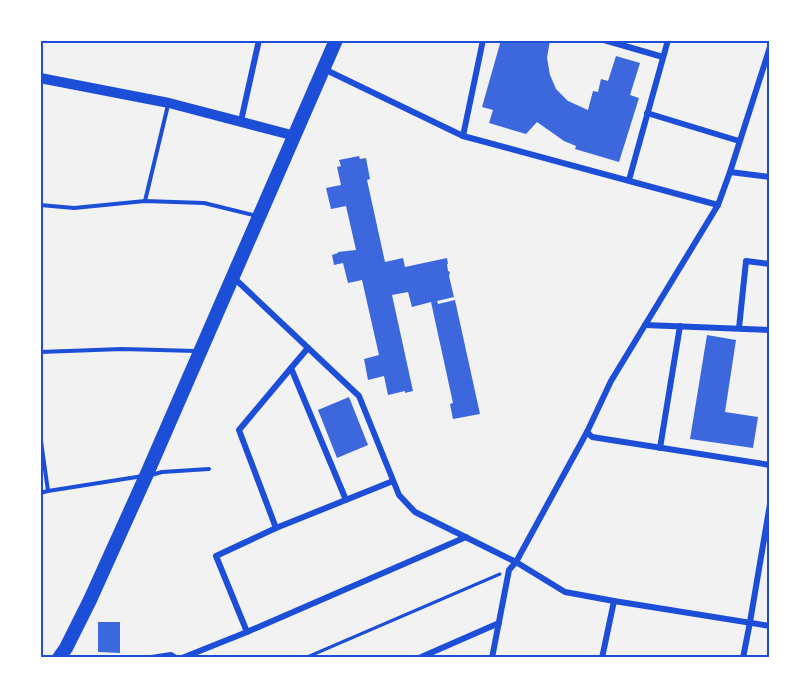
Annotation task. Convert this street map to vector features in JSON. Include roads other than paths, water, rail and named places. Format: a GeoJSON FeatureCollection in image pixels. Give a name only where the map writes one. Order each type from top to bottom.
{"type":"FeatureCollection","features":[{"type":"Feature","properties":{"kind":"main road"},"geometry":{"type":"LineString","coordinates":[[59,657],[66,648],[90,600],[146,476],[336,40]]}},
{"type":"Feature","properties":{"kind":"street"},"geometry":{"type":"LineString","coordinates":[[241,122],[259,40]]}},
{"type":"Feature","properties":{"kind":"street"},"geometry":{"type":"LineString","coordinates":[[463,136],[483,40]]}},
{"type":"Feature","properties":{"kind":"street"},"geometry":{"type":"LineString","coordinates":[[604,40],[663,57]]}},
{"type":"Feature","properties":{"kind":"street"},"geometry":{"type":"LineString","coordinates":[[628,180],[668,40]]}},
{"type":"Feature","properties":{"kind":"street"},"geometry":{"type":"LineString","coordinates":[[492,657],[509,570],[516,562],[587,432],[611,381],[718,205],[770,47]]}},
{"type":"Feature","properties":{"kind":"street"},"geometry":{"type":"LineString","coordinates":[[324,69],[463,136],[718,205]]}},
{"type":"Feature","properties":{"kind":"street"},"geometry":{"type":"LineString","coordinates":[[40,78],[169,103],[295,136]]}},
{"type":"Feature","properties":{"kind":"street"},"geometry":{"type":"LineString","coordinates":[[648,113],[739,141]]}},
{"type":"Feature","properties":{"kind":"street"},"geometry":{"type":"LineString","coordinates":[[730,172],[770,177]]}},
{"type":"Feature","properties":{"kind":"street"},"geometry":{"type":"LineString","coordinates":[[739,328],[746,261],[770,264]]}},
{"type":"Feature","properties":{"kind":"street"},"geometry":{"type":"LineString","coordinates":[[233,276],[359,396],[399,495],[415,512],[516,562],[565,592],[770,626]]}},
{"type":"Feature","properties":{"kind":"street"},"geometry":{"type":"LineString","coordinates":[[645,325],[770,330]]}},
{"type":"Feature","properties":{"kind":"street"},"geometry":{"type":"LineString","coordinates":[[660,448],[680,326]]}},
{"type":"Feature","properties":{"kind":"street"},"geometry":{"type":"LineString","coordinates":[[276,528],[239,429],[308,348]]}},
{"type":"Feature","properties":{"kind":"street"},"geometry":{"type":"LineString","coordinates":[[291,368],[346,500]]}},
{"type":"Feature","properties":{"kind":"street"},"geometry":{"type":"LineString","coordinates":[[587,432],[592,437],[770,465]]}},
{"type":"Feature","properties":{"kind":"street"},"geometry":{"type":"LineString","coordinates":[[247,632],[216,556],[276,528],[393,481]]}},
{"type":"Feature","properties":{"kind":"street"},"geometry":{"type":"LineString","coordinates":[[743,657],[770,504]]}},
{"type":"Feature","properties":{"kind":"street"},"geometry":{"type":"LineString","coordinates":[[182,657],[247,632],[466,537]]}},
{"type":"Feature","properties":{"kind":"street"},"geometry":{"type":"LineString","coordinates":[[602,657],[614,601]]}},
{"type":"Feature","properties":{"kind":"street"},"geometry":{"type":"LineString","coordinates":[[419,657],[499,623]]}},
{"type":"Feature","properties":{"kind":"street"},"geometry":{"type":"LineString","coordinates":[[151,657],[173,656]]}},
{"type":"Feature","properties":{"kind":"lane"},"geometry":{"type":"LineString","coordinates":[[145,201],[169,103]]}},
{"type":"Feature","properties":{"kind":"lane"},"geometry":{"type":"LineString","coordinates":[[40,205],[74,208],[145,201],[204,203],[259,216]]}},
{"type":"Feature","properties":{"kind":"lane"},"geometry":{"type":"LineString","coordinates":[[40,352],[122,349],[200,351]]}},
{"type":"Feature","properties":{"kind":"lane"},"geometry":{"type":"LineString","coordinates":[[40,434],[48,491]]}},
{"type":"Feature","properties":{"kind":"lane"},"geometry":{"type":"LineString","coordinates":[[40,493],[162,472],[209,469]]}}]}
